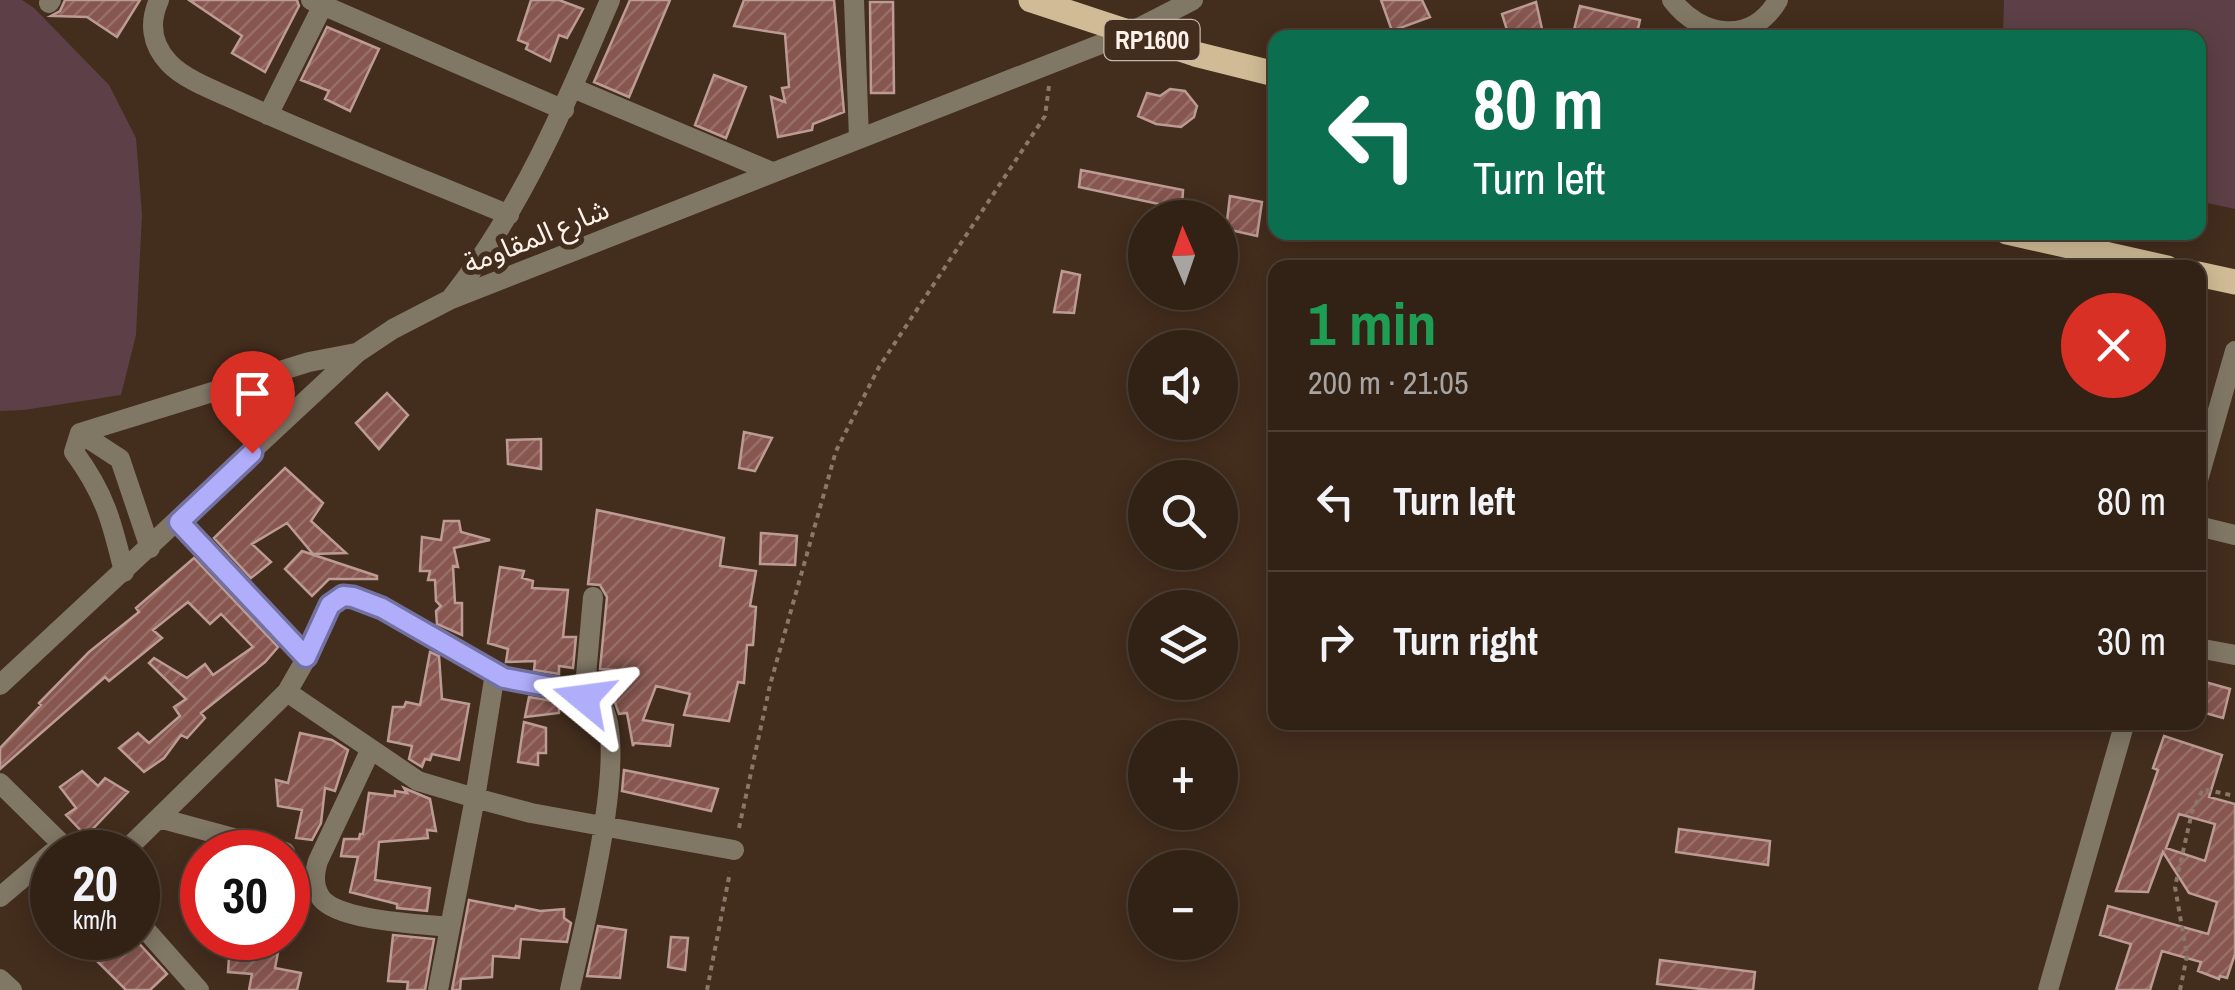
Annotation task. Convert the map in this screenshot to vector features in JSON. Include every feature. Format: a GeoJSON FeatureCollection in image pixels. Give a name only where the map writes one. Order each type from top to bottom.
{"type":"FeatureCollection","features":[{"type":"Feature","properties":{"kind":"main road","name":"RP1600"},"geometry":{"type":"LineString","coordinates":[[1041,2],[1129,33],[1268,72]]}},
{"type":"Feature","properties":{"kind":"main road"},"geometry":{"type":"LineString","coordinates":[[2043,240],[2131,260]]}},
{"type":"Feature","properties":{"kind":"main road"},"geometry":{"type":"LineString","coordinates":[[2206,276],[2235,282]]}},
{"type":"Feature","properties":{"kind":"street"},"geometry":{"type":"LineString","coordinates":[[159,0],[152,28],[158,48],[170,65],[268,115],[510,215]]}},
{"type":"Feature","properties":{"kind":"street"},"geometry":{"type":"LineString","coordinates":[[450,300],[510,215],[564,110],[610,0]]}},
{"type":"Feature","properties":{"kind":"street"},"geometry":{"type":"LineString","coordinates":[[854,0],[859,139]]}},
{"type":"Feature","properties":{"kind":"street","name":"شارع المقاومة"},"geometry":{"type":"LineString","coordinates":[[0,686],[357,353],[393,329],[450,300],[1129,33],[1174,6],[1193,0]]}},
{"type":"Feature","properties":{"kind":"street"},"geometry":{"type":"LineString","coordinates":[[1672,0],[1698,30]]}},
{"type":"Feature","properties":{"kind":"street"},"geometry":{"type":"LineString","coordinates":[[1748,30],[1778,0]]}},
{"type":"Feature","properties":{"kind":"street"},"geometry":{"type":"LineString","coordinates":[[268,115],[317,3],[564,110]]}},
{"type":"Feature","properties":{"kind":"street"},"geometry":{"type":"LineString","coordinates":[[573,88],[772,172]]}},
{"type":"Feature","properties":{"kind":"street"},"geometry":{"type":"LineString","coordinates":[[2206,452],[2235,351]]}},
{"type":"Feature","properties":{"kind":"street"},"geometry":{"type":"LineString","coordinates":[[80,434],[308,362],[357,353]]}},
{"type":"Feature","properties":{"kind":"street"},"geometry":{"type":"LineString","coordinates":[[80,434],[120,459],[150,548]]}},
{"type":"Feature","properties":{"kind":"street"},"geometry":{"type":"LineString","coordinates":[[80,434],[74,452],[97,483],[110,514],[124,572]]}},
{"type":"Feature","properties":{"kind":"street"},"geometry":{"type":"LineString","coordinates":[[179,522],[306,657]]}},
{"type":"Feature","properties":{"kind":"street"},"geometry":{"type":"LineString","coordinates":[[2206,528],[2235,535]]}},
{"type":"Feature","properties":{"kind":"street"},"geometry":{"type":"LineString","coordinates":[[147,830],[287,692],[330,605],[343,596],[353,597],[382,608],[504,678],[563,689],[601,704],[610,722],[611,752],[603,827],[570,990]]}},
{"type":"Feature","properties":{"kind":"street"},"geometry":{"type":"LineString","coordinates":[[584,698],[593,597]]}},
{"type":"Feature","properties":{"kind":"street"},"geometry":{"type":"LineString","coordinates":[[2206,650],[2235,655]]}},
{"type":"Feature","properties":{"kind":"street"},"geometry":{"type":"LineString","coordinates":[[438,990],[495,673]]}},
{"type":"Feature","properties":{"kind":"street"},"geometry":{"type":"LineString","coordinates":[[287,692],[418,781],[531,814],[734,850]]}},
{"type":"Feature","properties":{"kind":"street"},"geometry":{"type":"LineString","coordinates":[[2048,990],[2122,730]]}},
{"type":"Feature","properties":{"kind":"street"},"geometry":{"type":"LineString","coordinates":[[370,751],[318,861],[316,885],[328,904],[366,917],[450,927]]}},
{"type":"Feature","properties":{"kind":"street"},"geometry":{"type":"LineString","coordinates":[[0,784],[41,830]]}},
{"type":"Feature","properties":{"kind":"street"},"geometry":{"type":"LineString","coordinates":[[159,818],[203,830]]}},
{"type":"Feature","properties":{"kind":"street"},"geometry":{"type":"LineString","coordinates":[[310,859],[318,861]]}},
{"type":"Feature","properties":{"kind":"street"},"geometry":{"type":"LineString","coordinates":[[0,898],[30,874]]}},
{"type":"Feature","properties":{"kind":"street"},"geometry":{"type":"LineString","coordinates":[[160,946],[199,990]]}},
{"type":"Feature","properties":{"kind":"street"},"geometry":{"type":"LineString","coordinates":[[0,979],[12,990]]}},
{"type":"Feature","properties":{"kind":"path"},"geometry":{"type":"LineString","coordinates":[[706,990],[770,685],[836,451],[879,366],[1045,116],[1052,63]]}},
{"type":"Feature","properties":{"kind":"path"},"geometry":{"type":"LineString","coordinates":[[2180,990],[2187,956],[2175,888],[2192,812],[2203,789],[2235,796]]}},
{"type":"Feature","properties":{"kind":"shaded area"},"geometry":{"type":"Polygon","coordinates":[[[0,0],[22,0],[34,8],[109,85],[136,138],[142,215],[136,335],[121,395],[0,411],[0,0]]]}},
{"type":"Feature","properties":{"kind":"shaded area"},"geometry":{"type":"Polygon","coordinates":[[[2004,0],[2235,0],[2235,209],[2206,203],[2206,30],[2003,30],[2004,0]]]}},
{"type":"Feature","properties":{"kind":"building"},"geometry":{"type":"Polygon","coordinates":[[[65,0],[140,0],[117,37],[87,17],[51,16],[60,11],[65,0]]]}},
{"type":"Feature","properties":{"kind":"building"},"geometry":{"type":"Polygon","coordinates":[[[189,0],[297,0],[299,6],[265,72],[232,53],[242,36],[189,0]]]}},
{"type":"Feature","properties":{"kind":"building"},"geometry":{"type":"Polygon","coordinates":[[[531,0],[559,0],[583,9],[567,38],[559,35],[550,61],[526,49],[528,44],[518,40],[531,0]]]}},
{"type":"Feature","properties":{"kind":"building"},"geometry":{"type":"Polygon","coordinates":[[[630,0],[670,0],[629,97],[594,82],[630,0]]]}},
{"type":"Feature","properties":{"kind":"building"},"geometry":{"type":"Polygon","coordinates":[[[744,0],[834,0],[844,112],[813,124],[812,130],[778,137],[771,97],[785,102],[782,88],[789,87],[785,34],[734,26],[744,0]]]}},
{"type":"Feature","properties":{"kind":"building"},"geometry":{"type":"Polygon","coordinates":[[[1381,0],[1422,0],[1430,17],[1392,30],[1381,0]]]}},
{"type":"Feature","properties":{"kind":"building"},"geometry":{"type":"Polygon","coordinates":[[[870,2],[893,2],[894,93],[871,93],[870,2]]]}},
{"type":"Feature","properties":{"kind":"building"},"geometry":{"type":"Polygon","coordinates":[[[1536,2],[1542,30],[1507,30],[1502,14],[1536,2]]]}},
{"type":"Feature","properties":{"kind":"building"},"geometry":{"type":"Polygon","coordinates":[[[1580,6],[1640,20],[1638,30],[1574,30],[1580,6]]]}},
{"type":"Feature","properties":{"kind":"building"},"geometry":{"type":"Polygon","coordinates":[[[327,27],[379,49],[350,111],[325,99],[329,91],[301,80],[327,27]]]}},
{"type":"Feature","properties":{"kind":"building"},"geometry":{"type":"Polygon","coordinates":[[[714,75],[746,87],[726,138],[695,125],[714,75]]]}},
{"type":"Feature","properties":{"kind":"building"},"geometry":{"type":"Polygon","coordinates":[[[1170,89],[1185,91],[1197,106],[1194,117],[1181,127],[1156,124],[1138,116],[1147,93],[1160,96],[1170,89]]]}},
{"type":"Feature","properties":{"kind":"building"},"geometry":{"type":"Polygon","coordinates":[[[1081,170],[1183,190],[1182,200],[1140,200],[1079,187],[1081,170]]]}},
{"type":"Feature","properties":{"kind":"building"},"geometry":{"type":"Polygon","coordinates":[[[1230,196],[1262,202],[1257,236],[1238,232],[1238,200],[1230,200],[1230,196]]]}},
{"type":"Feature","properties":{"kind":"building"},"geometry":{"type":"Polygon","coordinates":[[[1062,271],[1080,275],[1074,313],[1054,312],[1062,271]]]}},
{"type":"Feature","properties":{"kind":"building"},"geometry":{"type":"Polygon","coordinates":[[[387,393],[408,415],[379,449],[356,423],[387,393]]]}},
{"type":"Feature","properties":{"kind":"building"},"geometry":{"type":"Polygon","coordinates":[[[744,432],[772,438],[755,471],[739,468],[744,432]]]}},
{"type":"Feature","properties":{"kind":"building"},"geometry":{"type":"Polygon","coordinates":[[[541,439],[541,469],[508,464],[507,440],[541,439]]]}},
{"type":"Feature","properties":{"kind":"building"},"geometry":{"type":"Polygon","coordinates":[[[285,468],[323,503],[311,521],[346,553],[313,554],[287,523],[252,544],[271,562],[251,578],[214,538],[285,468]]]}},
{"type":"Feature","properties":{"kind":"building"},"geometry":{"type":"Polygon","coordinates":[[[597,510],[724,538],[720,566],[756,571],[750,606],[756,607],[753,645],[747,645],[744,683],[738,682],[729,721],[684,715],[690,694],[656,686],[643,720],[673,725],[670,746],[633,746],[627,713],[619,714],[615,703],[615,670],[600,669],[607,597],[600,585],[588,584],[597,510]]]}},
{"type":"Feature","properties":{"kind":"building"},"geometry":{"type":"Polygon","coordinates":[[[444,521],[459,521],[461,532],[490,540],[454,548],[458,567],[453,566],[455,603],[462,603],[462,635],[437,624],[436,611],[441,606],[436,601],[435,580],[428,580],[430,571],[420,571],[422,537],[441,540],[444,521]]]}},
{"type":"Feature","properties":{"kind":"building"},"geometry":{"type":"Polygon","coordinates":[[[761,533],[797,536],[795,565],[760,564],[761,533]]]}},
{"type":"Feature","properties":{"kind":"building"},"geometry":{"type":"Polygon","coordinates":[[[302,551],[377,579],[329,579],[312,596],[285,569],[302,551]]]}},
{"type":"Feature","properties":{"kind":"building"},"geometry":{"type":"Polygon","coordinates":[[[194,558],[278,647],[265,662],[201,713],[205,718],[187,738],[181,735],[164,758],[144,772],[119,748],[138,733],[149,743],[180,716],[174,707],[186,699],[149,663],[154,658],[187,678],[205,664],[213,675],[253,647],[221,614],[210,624],[188,602],[153,630],[162,638],[109,681],[105,677],[0,769],[0,748],[39,703],[89,652],[139,612],[136,608],[194,558]]]}},
{"type":"Feature","properties":{"kind":"building"},"geometry":{"type":"Polygon","coordinates":[[[500,567],[524,571],[522,578],[533,581],[532,588],[568,590],[563,637],[576,637],[573,668],[559,666],[559,674],[534,670],[535,661],[506,662],[508,649],[488,643],[500,567]]]}},
{"type":"Feature","properties":{"kind":"building"},"geometry":{"type":"Polygon","coordinates":[[[430,652],[439,656],[442,699],[469,704],[459,760],[432,754],[422,767],[409,759],[412,746],[388,741],[393,707],[404,707],[406,702],[420,705],[430,652]]]}},
{"type":"Feature","properties":{"kind":"building"},"geometry":{"type":"Polygon","coordinates":[[[2206,682],[2230,689],[2223,718],[2206,713],[2206,682]]]}},
{"type":"Feature","properties":{"kind":"building"},"geometry":{"type":"Polygon","coordinates":[[[529,697],[559,702],[559,713],[525,717],[529,697]]]}},
{"type":"Feature","properties":{"kind":"building"},"geometry":{"type":"Polygon","coordinates":[[[524,722],[546,728],[546,753],[538,753],[538,765],[518,762],[524,722]]]}},
{"type":"Feature","properties":{"kind":"building"},"geometry":{"type":"Polygon","coordinates":[[[300,733],[332,740],[348,750],[335,791],[325,788],[321,823],[312,840],[310,830],[298,830],[302,810],[278,806],[276,780],[288,783],[300,733]]]}},
{"type":"Feature","properties":{"kind":"building"},"geometry":{"type":"Polygon","coordinates":[[[2164,736],[2222,755],[2209,797],[2235,804],[2235,954],[2227,978],[2219,979],[2198,971],[2201,962],[2162,951],[2150,990],[2116,990],[2131,944],[2100,935],[2108,906],[2208,934],[2217,902],[2189,893],[2163,852],[2148,892],[2116,891],[2158,770],[2153,768],[2164,736]],[[2179,814],[2166,848],[2205,861],[2215,824],[2179,814]]]}},
{"type":"Feature","properties":{"kind":"building"},"geometry":{"type":"Polygon","coordinates":[[[624,770],[718,789],[711,811],[622,791],[624,770]]]}},
{"type":"Feature","properties":{"kind":"building"},"geometry":{"type":"Polygon","coordinates":[[[82,771],[98,786],[105,778],[128,792],[92,830],[80,830],[66,815],[76,808],[60,787],[82,771]]]}},
{"type":"Feature","properties":{"kind":"building"},"geometry":{"type":"Polygon","coordinates":[[[404,788],[430,799],[436,831],[427,830],[428,838],[379,842],[375,880],[430,888],[427,911],[397,908],[397,904],[350,892],[358,857],[341,856],[344,839],[359,839],[363,834],[369,793],[395,796],[395,791],[407,793],[404,788]]]}},
{"type":"Feature","properties":{"kind":"building"},"geometry":{"type":"Polygon","coordinates":[[[1679,829],[1770,841],[1768,865],[1676,852],[1679,829]]]}},
{"type":"Feature","properties":{"kind":"building"},"geometry":{"type":"Polygon","coordinates":[[[469,900],[515,909],[564,909],[564,918],[571,923],[567,942],[521,939],[519,958],[493,956],[492,977],[461,979],[460,990],[452,990],[469,900]]]}},
{"type":"Feature","properties":{"kind":"building"},"geometry":{"type":"Polygon","coordinates":[[[598,926],[626,930],[620,978],[587,976],[598,926]]]}},
{"type":"Feature","properties":{"kind":"building"},"geometry":{"type":"Polygon","coordinates":[[[393,935],[434,939],[425,990],[407,990],[408,982],[388,981],[393,935]]]}},
{"type":"Feature","properties":{"kind":"building"},"geometry":{"type":"Polygon","coordinates":[[[671,937],[688,938],[685,970],[668,967],[671,937]]]}},
{"type":"Feature","properties":{"kind":"building"},"geometry":{"type":"Polygon","coordinates":[[[96,960],[154,960],[167,974],[150,990],[126,990],[96,960]]]}},
{"type":"Feature","properties":{"kind":"building"},"geometry":{"type":"Polygon","coordinates":[[[229,960],[276,960],[275,968],[301,973],[297,990],[249,990],[252,974],[228,972],[229,960]]]}},
{"type":"Feature","properties":{"kind":"building"},"geometry":{"type":"Polygon","coordinates":[[[1660,960],[1755,972],[1753,990],[1657,984],[1660,960]]]}},
{"type":"Feature","properties":{"kind":"route"},"geometry":{"type":"LineString","coordinates":[[252,453],[179,522],[306,657],[330,605],[343,596],[353,597],[382,608],[504,678],[563,689],[584,698]]}}]}
